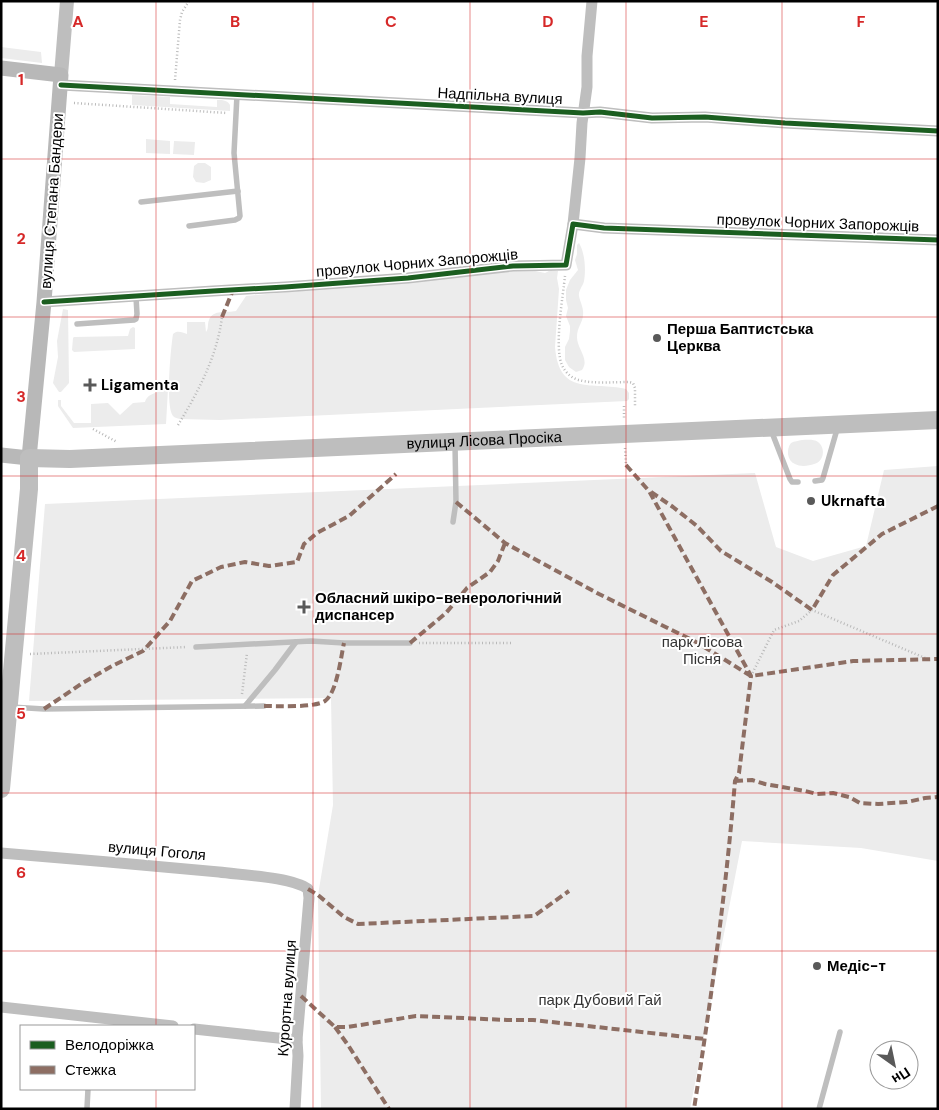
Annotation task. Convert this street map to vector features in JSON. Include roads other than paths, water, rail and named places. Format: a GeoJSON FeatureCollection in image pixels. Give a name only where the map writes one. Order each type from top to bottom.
{"type":"FeatureCollection","features":[{"type":"Feature","properties":{"kind":"main road","name":"Надпільна вулиця"},"geometry":{"type":"LineString","coordinates":[[1,68],[61,80]]}},
{"type":"Feature","properties":{"kind":"main road","name":"вулиця Степана Бандери"},"geometry":{"type":"LineString","coordinates":[[1,789],[29,489],[61,80]]}},
{"type":"Feature","properties":{"kind":"main road","name":"вулиця Лісова Просіка"},"geometry":{"type":"LineString","coordinates":[[30,458],[70,460],[938,420]]}},
{"type":"Feature","properties":{"kind":"main road"},"geometry":{"type":"LineString","coordinates":[[1,455],[30,458]]}},
{"type":"Feature","properties":{"kind":"street","name":"вулиця Степана Бандери"},"geometry":{"type":"LineString","coordinates":[[61,80],[67,1]]}},
{"type":"Feature","properties":{"kind":"street"},"geometry":{"type":"LineString","coordinates":[[572,224],[587,87],[587,56],[592,1]]}},
{"type":"Feature","properties":{"kind":"street","name":"Надпільна вулиця"},"geometry":{"type":"LineString","coordinates":[[61,80],[172,91],[583,113],[600,112],[652,118],[705,118],[938,131]]}},
{"type":"Feature","properties":{"kind":"street","name":"провулок Чорних Запорожців"},"geometry":{"type":"LineString","coordinates":[[44,302],[408,278],[513,266],[566,265],[572,224],[604,228],[938,240]]}},
{"type":"Feature","properties":{"kind":"street","name":"вулиця Гоголя"},"geometry":{"type":"LineString","coordinates":[[1,853],[258,876],[297,883],[308,889]]}},
{"type":"Feature","properties":{"kind":"street","name":"Курортна вулиця"},"geometry":{"type":"LineString","coordinates":[[295,1109],[297,1040],[309,898],[308,889]]}},
{"type":"Feature","properties":{"kind":"street"},"geometry":{"type":"LineString","coordinates":[[1,1007],[94,1022],[148,1025]]}},
{"type":"Feature","properties":{"kind":"street"},"geometry":{"type":"LineString","coordinates":[[195,1029],[297,1040]]}},
{"type":"Feature","properties":{"kind":"lane"},"geometry":{"type":"LineString","coordinates":[[190,226],[237,220],[239,218],[234,153],[237,94]]}},
{"type":"Feature","properties":{"kind":"lane"},"geometry":{"type":"LineString","coordinates":[[141,202],[238,191]]}},
{"type":"Feature","properties":{"kind":"lane"},"geometry":{"type":"LineString","coordinates":[[77,324],[134,320],[137,314],[136,297]]}},
{"type":"Feature","properties":{"kind":"lane"},"geometry":{"type":"LineString","coordinates":[[815,481],[822,480],[823,478],[838,426]]}},
{"type":"Feature","properties":{"kind":"lane"},"geometry":{"type":"LineString","coordinates":[[771,428],[790,479],[792,482],[798,482]]}},
{"type":"Feature","properties":{"kind":"lane"},"geometry":{"type":"LineString","coordinates":[[453,522],[456,502],[455,442]]}},
{"type":"Feature","properties":{"kind":"lane"},"geometry":{"type":"LineString","coordinates":[[243,706],[275,670],[296,642]]}},
{"type":"Feature","properties":{"kind":"lane"},"geometry":{"type":"LineString","coordinates":[[196,647],[296,642],[410,643]]}},
{"type":"Feature","properties":{"kind":"lane"},"geometry":{"type":"LineString","coordinates":[[8,707],[44,709],[264,706]]}},
{"type":"Feature","properties":{"kind":"lane"},"geometry":{"type":"LineString","coordinates":[[819,1109],[840,1032]]}},
{"type":"Feature","properties":{"kind":"lane"},"geometry":{"type":"LineString","coordinates":[[87,1108],[88,1090]]}},
{"type":"Feature","properties":{"kind":"place","name":"Перша Баптистська Церква"},"geometry":{"type":"Point","coordinates":[657,338]}},
{"type":"Feature","properties":{"kind":"place","name":"Ligamenta"},"geometry":{"type":"Point","coordinates":[90,385]}},
{"type":"Feature","properties":{"kind":"place","name":"Ukrnafta"},"geometry":{"type":"Point","coordinates":[811,501]}},
{"type":"Feature","properties":{"kind":"place","name":"Обласний шкіро-венерологічний диспансер"},"geometry":{"type":"Point","coordinates":[304,607]}},
{"type":"Feature","properties":{"kind":"place","name":"Медіс-т"},"geometry":{"type":"Point","coordinates":[817,966]}},
{"type":"Feature","properties":{"kind":"park label","name":"парк Лісова Пісня"},"geometry":{"type":"Point","coordinates":[702,650]}},
{"type":"Feature","properties":{"kind":"park label","name":"парк Дубовий Гай"},"geometry":{"type":"Point","coordinates":[600,1000]}}]}
